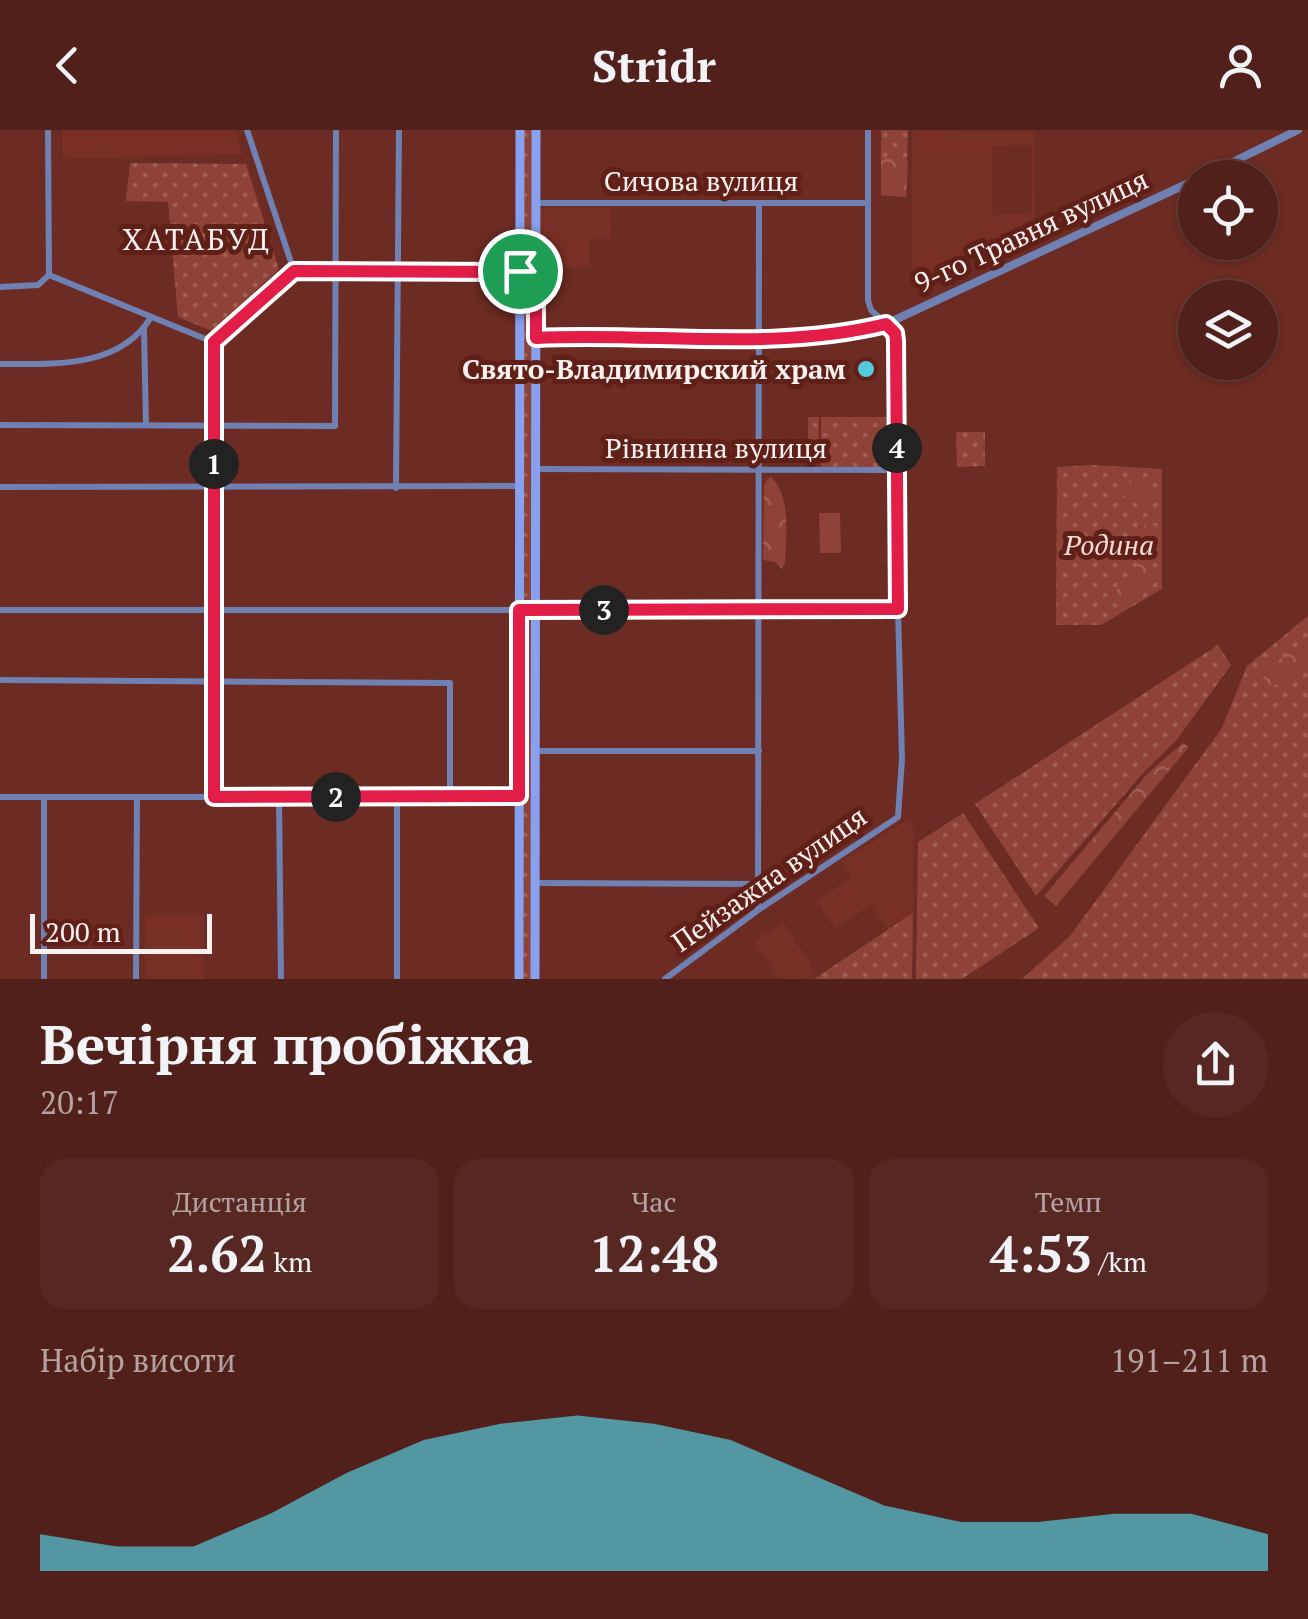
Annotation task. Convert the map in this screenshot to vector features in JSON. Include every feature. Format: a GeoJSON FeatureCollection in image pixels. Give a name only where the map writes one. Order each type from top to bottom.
{"type":"FeatureCollection","features":[{"type":"Feature","properties":{"kind":"main road"},"geometry":{"type":"LineString","coordinates":[[519,979],[520,130]]}},
{"type":"Feature","properties":{"kind":"main road"},"geometry":{"type":"LineString","coordinates":[[535,979],[536,130]]}},
{"type":"Feature","properties":{"kind":"main road"},"geometry":{"type":"LineString","coordinates":[[520,271],[536,272]]}},
{"type":"Feature","properties":{"kind":"main road"},"geometry":{"type":"LineString","coordinates":[[519,610],[535,609]]}},
{"type":"Feature","properties":{"kind":"street"},"geometry":{"type":"LineString","coordinates":[[48,130],[49,275]]}},
{"type":"Feature","properties":{"kind":"street"},"geometry":{"type":"LineString","coordinates":[[247,130],[294,271]]}},
{"type":"Feature","properties":{"kind":"street"},"geometry":{"type":"LineString","coordinates":[[0,425],[335,426],[336,130]]}},
{"type":"Feature","properties":{"kind":"street"},"geometry":{"type":"LineString","coordinates":[[396,488],[398,130]]}},
{"type":"Feature","properties":{"kind":"street"},"geometry":{"type":"LineString","coordinates":[[535,609],[898,609],[896,336],[871,310],[868,300],[868,130]]}},
{"type":"Feature","properties":{"kind":"street","name":"9-го Травня вулиця"},"geometry":{"type":"LineString","coordinates":[[1237,160],[1298,130]]}},
{"type":"Feature","properties":{"kind":"street","name":"9-го Травня вулиця"},"geometry":{"type":"LineString","coordinates":[[886,324],[1178,188]]}},
{"type":"Feature","properties":{"kind":"street","name":"Сичова вулиця"},"geometry":{"type":"LineString","coordinates":[[536,203],[868,204]]}},
{"type":"Feature","properties":{"kind":"street"},"geometry":{"type":"LineString","coordinates":[[758,204],[758,910]]}},
{"type":"Feature","properties":{"kind":"street"},"geometry":{"type":"LineString","coordinates":[[214,797],[214,342],[294,271],[520,271]]}},
{"type":"Feature","properties":{"kind":"street"},"geometry":{"type":"LineString","coordinates":[[0,287],[38,284],[49,275]]}},
{"type":"Feature","properties":{"kind":"street"},"geometry":{"type":"LineString","coordinates":[[49,275],[214,342]]}},
{"type":"Feature","properties":{"kind":"street"},"geometry":{"type":"LineString","coordinates":[[0,364],[70,363],[94,358],[118,347],[152,317]]}},
{"type":"Feature","properties":{"kind":"street"},"geometry":{"type":"LineString","coordinates":[[536,338],[759,339],[886,324]]}},
{"type":"Feature","properties":{"kind":"street"},"geometry":{"type":"LineString","coordinates":[[144,328],[146,425]]}},
{"type":"Feature","properties":{"kind":"street","name":"Рівнинна вулиця"},"geometry":{"type":"LineString","coordinates":[[535,469],[897,470]]}},
{"type":"Feature","properties":{"kind":"street"},"geometry":{"type":"LineString","coordinates":[[0,487],[519,486]]}},
{"type":"Feature","properties":{"kind":"street","name":"Пейзажна вулиця"},"geometry":{"type":"LineString","coordinates":[[666,979],[758,910],[898,817],[902,727],[898,609]]}},
{"type":"Feature","properties":{"kind":"street"},"geometry":{"type":"LineString","coordinates":[[0,610],[519,610]]}},
{"type":"Feature","properties":{"kind":"street"},"geometry":{"type":"LineString","coordinates":[[0,680],[450,683],[450,797]]}},
{"type":"Feature","properties":{"kind":"street"},"geometry":{"type":"LineString","coordinates":[[534,751],[759,751]]}},
{"type":"Feature","properties":{"kind":"street"},"geometry":{"type":"LineString","coordinates":[[0,797],[519,796]]}},
{"type":"Feature","properties":{"kind":"street"},"geometry":{"type":"LineString","coordinates":[[44,797],[44,979]]}},
{"type":"Feature","properties":{"kind":"street"},"geometry":{"type":"LineString","coordinates":[[136,797],[136,979]]}},
{"type":"Feature","properties":{"kind":"street"},"geometry":{"type":"LineString","coordinates":[[279,797],[281,979]]}},
{"type":"Feature","properties":{"kind":"street"},"geometry":{"type":"LineString","coordinates":[[397,797],[397,979]]}},
{"type":"Feature","properties":{"kind":"street"},"geometry":{"type":"LineString","coordinates":[[535,883],[758,884]]}},
{"type":"Feature","properties":{"kind":"shaded area"},"geometry":{"type":"Polygon","coordinates":[[[62,130],[235,130],[243,154],[63,159],[62,130]]]}},
{"type":"Feature","properties":{"kind":"shaded area"},"geometry":{"type":"Polygon","coordinates":[[[912,130],[1034,131],[1035,236],[985,242],[919,287],[912,282],[912,130]],[[1032,145],[992,146],[993,215],[1032,213],[1032,145]]]}},
{"type":"Feature","properties":{"kind":"shaded area"},"geometry":{"type":"Polygon","coordinates":[[[540,208],[610,208],[611,239],[589,240],[590,267],[540,270],[540,208]]]}},
{"type":"Feature","properties":{"kind":"shaded area"},"geometry":{"type":"Polygon","coordinates":[[[908,819],[914,829],[913,913],[888,930],[871,905],[835,929],[816,901],[852,877],[842,861],[908,819]]]}},
{"type":"Feature","properties":{"kind":"shaded area"},"geometry":{"type":"Polygon","coordinates":[[[145,915],[204,915],[204,979],[145,979],[145,915]]]}},
{"type":"Feature","properties":{"kind":"shaded area"},"geometry":{"type":"Polygon","coordinates":[[[783,922],[816,972],[805,979],[779,979],[754,941],[783,922]]]}},
{"type":"Feature","properties":{"kind":"green space"},"geometry":{"type":"Polygon","coordinates":[[[520,130],[536,130],[534,979],[519,979],[520,130]]]}},
{"type":"Feature","properties":{"kind":"green space"},"geometry":{"type":"Polygon","coordinates":[[[881,130],[908,130],[906,197],[881,195],[881,130]]]}},
{"type":"Feature","properties":{"kind":"green space"},"geometry":{"type":"Polygon","coordinates":[[[881,157],[908,162],[906,197],[881,195],[881,157]]]}},
{"type":"Feature","properties":{"kind":"green space"},"geometry":{"type":"Polygon","coordinates":[[[130,163],[246,164],[279,269],[212,331],[178,317],[168,202],[126,201],[130,163]]]}},
{"type":"Feature","properties":{"kind":"green space"},"geometry":{"type":"Polygon","coordinates":[[[808,417],[819,417],[818,459],[808,459],[808,417]]]}},
{"type":"Feature","properties":{"kind":"green space"},"geometry":{"type":"Polygon","coordinates":[[[821,417],[889,417],[889,469],[821,468],[821,417]]]}},
{"type":"Feature","properties":{"kind":"green space"},"geometry":{"type":"Polygon","coordinates":[[[956,432],[985,432],[985,466],[957,467],[956,432]]]}},
{"type":"Feature","properties":{"kind":"green space","name":"Родина"},"geometry":{"type":"Polygon","coordinates":[[[1057,467],[1162,469],[1162,589],[1101,625],[1056,625],[1057,467]]]}},
{"type":"Feature","properties":{"kind":"green space"},"geometry":{"type":"Polygon","coordinates":[[[770,476],[785,505],[785,563],[781,569],[775,562],[763,560],[764,485],[770,476]]]}},
{"type":"Feature","properties":{"kind":"green space"},"geometry":{"type":"Polygon","coordinates":[[[1128,480],[1146,485],[1151,492],[1150,507],[1144,508],[1120,493],[1119,483],[1128,480]]]}},
{"type":"Feature","properties":{"kind":"green space"},"geometry":{"type":"Polygon","coordinates":[[[819,513],[840,513],[841,553],[820,553],[819,513]]]}},
{"type":"Feature","properties":{"kind":"green space"},"geometry":{"type":"Polygon","coordinates":[[[1147,523],[1156,526],[1157,538],[1150,573],[1136,593],[1116,605],[1113,600],[1117,590],[1134,573],[1139,534],[1147,523]]]}},
{"type":"Feature","properties":{"kind":"green space"},"geometry":{"type":"Polygon","coordinates":[[[1308,616],[1308,979],[1022,979],[1070,936],[1222,728],[1247,666],[1308,616]]]}},
{"type":"Feature","properties":{"kind":"green space"},"geometry":{"type":"Polygon","coordinates":[[[1308,640],[1308,662],[1271,688],[1260,673],[1308,640]]]}},
{"type":"Feature","properties":{"kind":"green space"},"geometry":{"type":"Polygon","coordinates":[[[1218,645],[1231,665],[1176,741],[1036,896],[975,804],[1218,645]]]}},
{"type":"Feature","properties":{"kind":"green space"},"geometry":{"type":"Polygon","coordinates":[[[1183,743],[1189,747],[1056,906],[1044,896],[1149,772],[1183,743]]]}},
{"type":"Feature","properties":{"kind":"green space"},"geometry":{"type":"Polygon","coordinates":[[[963,813],[1039,928],[962,979],[916,979],[918,842],[963,813]]]}},
{"type":"Feature","properties":{"kind":"green space"},"geometry":{"type":"Polygon","coordinates":[[[913,913],[912,979],[814,979],[913,913]]]}},
{"type":"Feature","properties":{"kind":"place","name":"Свято-Владимирский храм"},"geometry":{"type":"Point","coordinates":[866,369]}},
{"type":"Feature","properties":{"kind":"district","name":"ХАТАБУД"},"geometry":{"type":"Point","coordinates":[197,240]}},
{"type":"Feature","properties":{"kind":"route"},"geometry":{"type":"LineString","coordinates":[[294,271],[520,271],[536,272],[536,338],[767,339],[863,330],[886,324],[895,333],[896,341],[898,609],[519,610],[519,796],[214,797],[214,342],[294,271]]}}]}
